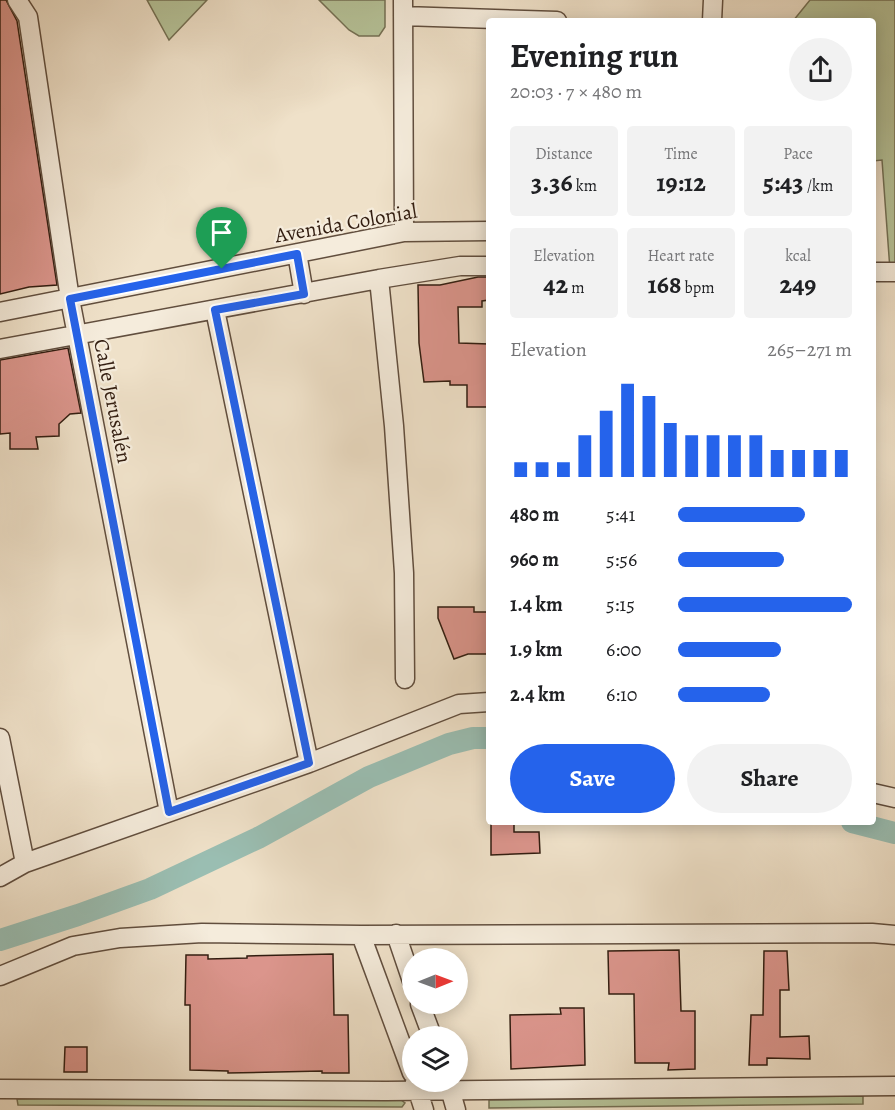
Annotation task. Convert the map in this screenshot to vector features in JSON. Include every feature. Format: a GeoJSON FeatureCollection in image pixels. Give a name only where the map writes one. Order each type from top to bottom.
{"type":"FeatureCollection","features":[{"type":"Feature","properties":{"kind":"street","name":"Calle Jerusalén"},"geometry":{"type":"LineString","coordinates":[[17,0],[28,17],[70,299],[169,812]]}},
{"type":"Feature","properties":{"kind":"street"},"geometry":{"type":"LineString","coordinates":[[712,18],[713,0]]}},
{"type":"Feature","properties":{"kind":"street"},"geometry":{"type":"LineString","coordinates":[[404,232],[403,8],[521,18]]}},
{"type":"Feature","properties":{"kind":"street","name":"Avenida Colonial"},"geometry":{"type":"LineString","coordinates":[[0,312],[404,232],[486,231]]}},
{"type":"Feature","properties":{"kind":"street"},"geometry":{"type":"LineString","coordinates":[[297,254],[304,294]]}},
{"type":"Feature","properties":{"kind":"street"},"geometry":{"type":"LineString","coordinates":[[0,349],[379,279],[460,266],[486,266]]}},
{"type":"Feature","properties":{"kind":"street"},"geometry":{"type":"LineString","coordinates":[[876,272],[895,272]]}},
{"type":"Feature","properties":{"kind":"street"},"geometry":{"type":"LineString","coordinates":[[379,279],[394,426],[405,573],[405,680]]}},
{"type":"Feature","properties":{"kind":"street"},"geometry":{"type":"LineString","coordinates":[[215,310],[309,763]]}},
{"type":"Feature","properties":{"kind":"street"},"geometry":{"type":"LineString","coordinates":[[0,877],[25,863],[309,763],[459,704],[486,702]]}},
{"type":"Feature","properties":{"kind":"street"},"geometry":{"type":"LineString","coordinates":[[0,738],[25,863]]}},
{"type":"Feature","properties":{"kind":"street"},"geometry":{"type":"LineString","coordinates":[[876,794],[895,798]]}},
{"type":"Feature","properties":{"kind":"street"},"geometry":{"type":"LineString","coordinates":[[0,976],[73,946],[120,938],[202,933],[872,933],[895,935]]}},
{"type":"Feature","properties":{"kind":"street"},"geometry":{"type":"LineString","coordinates":[[361,934],[402,1046]]}},
{"type":"Feature","properties":{"kind":"street"},"geometry":{"type":"LineString","coordinates":[[396,934],[402,952]]}},
{"type":"Feature","properties":{"kind":"street"},"geometry":{"type":"LineString","coordinates":[[0,1089],[402,1086]]}},
{"type":"Feature","properties":{"kind":"street"},"geometry":{"type":"LineString","coordinates":[[468,1086],[895,1086]]}},
{"type":"Feature","properties":{"kind":"street"},"geometry":{"type":"LineString","coordinates":[[419,1092],[424,1110]]}},
{"type":"Feature","properties":{"kind":"street"},"geometry":{"type":"LineString","coordinates":[[452,1092],[456,1110]]}},
{"type":"Feature","properties":{"kind":"green space"},"geometry":{"type":"Polygon","coordinates":[[[147,0],[207,0],[169,40],[147,0]]]}},
{"type":"Feature","properties":{"kind":"green space"},"geometry":{"type":"Polygon","coordinates":[[[319,0],[385,0],[385,27],[379,36],[359,36],[349,30],[319,0]]]}},
{"type":"Feature","properties":{"kind":"green space"},"geometry":{"type":"Polygon","coordinates":[[[810,0],[895,0],[895,271],[890,270],[882,160],[876,161],[876,18],[795,18],[810,0]]]}},
{"type":"Feature","properties":{"kind":"green space"},"geometry":{"type":"Polygon","coordinates":[[[165,1095],[401,1100],[405,1103],[402,1107],[18,1105],[17,1099],[165,1095]]]}},
{"type":"Feature","properties":{"kind":"green space"},"geometry":{"type":"Polygon","coordinates":[[[863,1096],[863,1104],[489,1108],[489,1100],[863,1096]]]}},
{"type":"Feature","properties":{"kind":"building"},"geometry":{"type":"Polygon","coordinates":[[[0,0],[6,0],[17,21],[57,285],[29,287],[0,294],[0,0]]]}},
{"type":"Feature","properties":{"kind":"building"},"geometry":{"type":"Polygon","coordinates":[[[486,277],[486,300],[482,301],[482,307],[458,307],[459,343],[486,344],[486,407],[467,407],[467,385],[450,385],[450,381],[424,382],[419,343],[418,285],[440,285],[486,277]]]}},
{"type":"Feature","properties":{"kind":"building"},"geometry":{"type":"Polygon","coordinates":[[[68,348],[81,413],[70,414],[59,424],[59,436],[36,437],[38,449],[10,449],[10,433],[0,434],[0,360],[68,348]]]}},
{"type":"Feature","properties":{"kind":"building"},"geometry":{"type":"Polygon","coordinates":[[[438,607],[474,607],[474,612],[486,612],[486,654],[468,654],[454,659],[438,618],[438,607]]]}},
{"type":"Feature","properties":{"kind":"building"},"geometry":{"type":"Polygon","coordinates":[[[491,825],[514,825],[514,832],[539,832],[540,853],[491,855],[491,825]]]}},
{"type":"Feature","properties":{"kind":"building"},"geometry":{"type":"Polygon","coordinates":[[[679,950],[681,1011],[695,1011],[695,1069],[668,1070],[669,1063],[635,1063],[634,994],[609,994],[608,951],[679,950]]]}},
{"type":"Feature","properties":{"kind":"building"},"geometry":{"type":"Polygon","coordinates":[[[764,951],[787,951],[789,990],[780,990],[780,1037],[809,1036],[810,1059],[767,1058],[767,1065],[749,1065],[751,1015],[763,1015],[764,951]]]}},
{"type":"Feature","properties":{"kind":"building"},"geometry":{"type":"Polygon","coordinates":[[[333,954],[334,1015],[348,1015],[349,1073],[322,1073],[322,1071],[228,1073],[228,1071],[190,1070],[190,1005],[185,1005],[186,955],[208,955],[208,959],[333,954]]]}},
{"type":"Feature","properties":{"kind":"building"},"geometry":{"type":"Polygon","coordinates":[[[560,1008],[584,1008],[585,1065],[511,1069],[510,1015],[561,1014],[560,1008]]]}},
{"type":"Feature","properties":{"kind":"building"},"geometry":{"type":"Polygon","coordinates":[[[65,1047],[87,1047],[87,1072],[64,1072],[65,1047]]]}},
{"type":"Feature","properties":{"kind":"waterway"},"geometry":{"type":"LineString","coordinates":[[0,940],[150,889],[258,838],[369,777],[449,744],[473,738],[486,738]]}},
{"type":"Feature","properties":{"kind":"waterway"},"geometry":{"type":"LineString","coordinates":[[864,825],[895,833]]}},
{"type":"Feature","properties":{"kind":"route"},"geometry":{"type":"LineString","coordinates":[[297,254],[304,294],[215,310],[309,763],[169,812],[70,299],[222,269],[297,254]]}}]}
